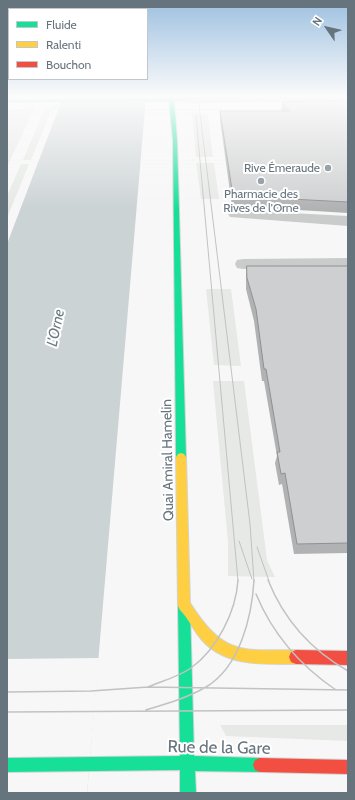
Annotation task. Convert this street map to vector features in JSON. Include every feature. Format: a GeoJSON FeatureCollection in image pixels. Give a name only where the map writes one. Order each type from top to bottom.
{"type":"FeatureCollection","features":[{"type":"Feature","properties":{"kind":"main road","name":"Quai Amiral Hamelin"},"geometry":{"type":"LineString","coordinates":[[175,134],[188,793]]}},
{"type":"Feature","properties":{"kind":"main road"},"geometry":{"type":"LineString","coordinates":[[185,606],[190,617],[215,644],[233,654],[257,657],[348,658]]}},
{"type":"Feature","properties":{"kind":"main road","name":"Rue de la Gare"},"geometry":{"type":"LineString","coordinates":[[7,765],[187,763],[348,767]]}},
{"type":"Feature","properties":{"kind":"street"},"geometry":{"type":"LineString","coordinates":[[235,214],[348,221]]}},
{"type":"Feature","properties":{"kind":"street"},"geometry":{"type":"LineString","coordinates":[[243,264],[348,263]]}},
{"type":"Feature","properties":{"kind":"shaded area"},"geometry":{"type":"Polygon","coordinates":[[[7,134],[22,134],[7,167],[7,134]]]}},
{"type":"Feature","properties":{"kind":"shaded area"},"geometry":{"type":"Polygon","coordinates":[[[34,134],[41,134],[31,160],[23,160],[34,134]]]}},
{"type":"Feature","properties":{"kind":"shaded area"},"geometry":{"type":"Polygon","coordinates":[[[194,134],[210,134],[213,157],[196,157],[194,134]]]}},
{"type":"Feature","properties":{"kind":"shaded area"},"geometry":{"type":"Polygon","coordinates":[[[196,163],[214,163],[219,199],[201,199],[196,163]]]}},
{"type":"Feature","properties":{"kind":"shaded area"},"geometry":{"type":"Polygon","coordinates":[[[21,164],[29,164],[7,218],[7,196],[21,164]]]}},
{"type":"Feature","properties":{"kind":"shaded area"},"geometry":{"type":"Polygon","coordinates":[[[206,289],[231,289],[241,366],[214,365],[206,289]]]}},
{"type":"Feature","properties":{"kind":"shaded area"},"geometry":{"type":"Polygon","coordinates":[[[213,381],[244,381],[267,560],[275,577],[228,576],[228,542],[213,381]]]}},
{"type":"Feature","properties":{"kind":"shaded area"},"geometry":{"type":"Polygon","coordinates":[[[220,725],[348,725],[348,741],[226,736],[220,725]]]}},
{"type":"Feature","properties":{"kind":"water","name":"L'Orne"},"geometry":{"type":"Polygon","coordinates":[[[49,134],[143,134],[87,793],[7,793],[7,244],[49,134]]]}},
{"type":"Feature","properties":{"kind":"pier"},"geometry":{"type":"Polygon","coordinates":[[[99,658],[87,793],[7,793],[7,659],[99,658]]]}},
{"type":"Feature","properties":{"kind":"building"},"geometry":{"type":"Polygon","coordinates":[[[224,134],[348,134],[348,202],[233,196],[224,134]]]}},
{"type":"Feature","properties":{"kind":"building"},"geometry":{"type":"Polygon","coordinates":[[[247,266],[348,266],[348,543],[297,544],[285,473],[281,474],[277,452],[280,452],[266,369],[264,369],[256,309],[247,278],[247,266]]]}},
{"type":"Feature","properties":{"kind":"tram line"},"geometry":{"type":"LineString","coordinates":[[198,134],[238,580]]}},
{"type":"Feature","properties":{"kind":"tram line"},"geometry":{"type":"LineString","coordinates":[[203,134],[250,524],[254,580]]}},
{"type":"Feature","properties":{"kind":"tram line"},"geometry":{"type":"LineString","coordinates":[[239,541],[252,579]]}},
{"type":"Feature","properties":{"kind":"tram line"},"geometry":{"type":"LineString","coordinates":[[257,547],[269,581]]}},
{"type":"Feature","properties":{"kind":"tram line"},"geometry":{"type":"LineString","coordinates":[[148,687],[186,671],[209,651],[224,629],[229,617],[238,580]]}},
{"type":"Feature","properties":{"kind":"tram line"},"geometry":{"type":"LineString","coordinates":[[205,688],[218,678],[228,667],[236,654],[247,624],[254,580]]}},
{"type":"Feature","properties":{"kind":"tram line"},"geometry":{"type":"LineString","coordinates":[[268,580],[282,608],[300,633],[322,654],[348,671]]}},
{"type":"Feature","properties":{"kind":"tram line"},"geometry":{"type":"LineString","coordinates":[[256,594],[270,623],[288,648],[310,670],[336,690]]}},
{"type":"Feature","properties":{"kind":"tram line"},"geometry":{"type":"LineString","coordinates":[[7,692],[91,691],[148,687]]}},
{"type":"Feature","properties":{"kind":"tram line"},"geometry":{"type":"LineString","coordinates":[[148,687],[205,688]]}},
{"type":"Feature","properties":{"kind":"tram line"},"geometry":{"type":"LineString","coordinates":[[146,710],[176,700],[205,688]]}},
{"type":"Feature","properties":{"kind":"tram line"},"geometry":{"type":"LineString","coordinates":[[205,688],[336,690]]}},
{"type":"Feature","properties":{"kind":"tram line"},"geometry":{"type":"LineString","coordinates":[[336,690],[348,690]]}},
{"type":"Feature","properties":{"kind":"tram line"},"geometry":{"type":"LineString","coordinates":[[7,712],[348,710]]}},
{"type":"Feature","properties":{"kind":"traffic: fast"},"geometry":{"type":"LineString","coordinates":[[174,134],[181,457]]}},
{"type":"Feature","properties":{"kind":"traffic: fast"},"geometry":{"type":"LineString","coordinates":[[184,606],[188,793]]}},
{"type":"Feature","properties":{"kind":"traffic: fast"},"geometry":{"type":"LineString","coordinates":[[7,765],[187,763],[260,765]]}},
{"type":"Feature","properties":{"kind":"traffic: slow"},"geometry":{"type":"LineString","coordinates":[[181,457],[184,606]]}},
{"type":"Feature","properties":{"kind":"traffic: slow"},"geometry":{"type":"LineString","coordinates":[[185,606],[196,624],[207,637],[219,646],[231,652],[259,657],[296,657]]}},
{"type":"Feature","properties":{"kind":"traffic: jam"},"geometry":{"type":"LineString","coordinates":[[296,657],[348,658]]}},
{"type":"Feature","properties":{"kind":"traffic: jam"},"geometry":{"type":"LineString","coordinates":[[260,765],[348,767]]}},
{"type":"Feature","properties":{"kind":"place","name":"Rive Émeraude"},"geometry":{"type":"Point","coordinates":[328,168]}},
{"type":"Feature","properties":{"kind":"place","name":"Pharmacie des Rives de l'Orne"},"geometry":{"type":"Point","coordinates":[261,181]}}]}
